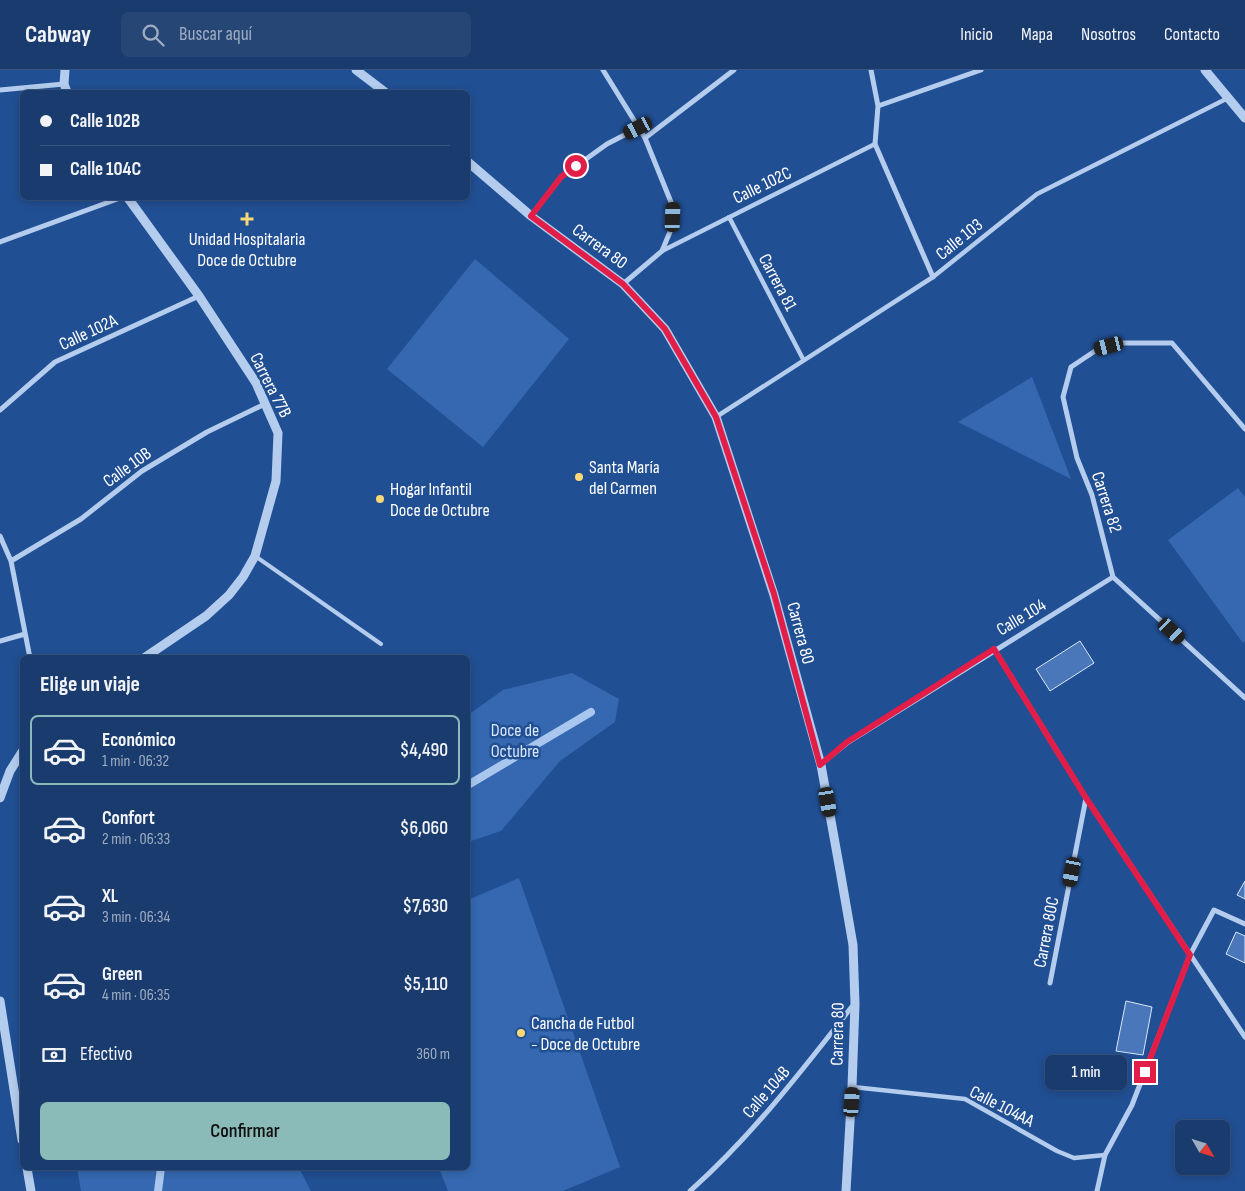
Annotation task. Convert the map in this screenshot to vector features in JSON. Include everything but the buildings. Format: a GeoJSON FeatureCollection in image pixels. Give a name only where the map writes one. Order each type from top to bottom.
{"type":"FeatureCollection","features":[{"type":"Feature","properties":{"kind":"street"},"geometry":{"type":"LineString","coordinates":[[0,90],[65,88],[65,70]]}},
{"type":"Feature","properties":{"kind":"street"},"geometry":{"type":"LineString","coordinates":[[356,70],[382,90]]}},
{"type":"Feature","properties":{"kind":"street"},"geometry":{"type":"LineString","coordinates":[[603,70],[645,138],[673,207],[672,227],[662,251],[623,284]]}},
{"type":"Feature","properties":{"kind":"street"},"geometry":{"type":"LineString","coordinates":[[645,138],[734,70]]}},
{"type":"Feature","properties":{"kind":"street"},"geometry":{"type":"LineString","coordinates":[[871,70],[878,106],[875,144],[933,277]]}},
{"type":"Feature","properties":{"kind":"street"},"geometry":{"type":"LineString","coordinates":[[878,106],[981,70]]}},
{"type":"Feature","properties":{"kind":"street"},"geometry":{"type":"LineString","coordinates":[[1205,70],[1245,118]]}},
{"type":"Feature","properties":{"kind":"street","name":"Calle 103"},"geometry":{"type":"LineString","coordinates":[[716,417],[803,359],[933,277],[1037,194],[1228,98]]}},
{"type":"Feature","properties":{"kind":"street"},"geometry":{"type":"LineString","coordinates":[[531,216],[561,177],[607,144],[638,128]]}},
{"type":"Feature","properties":{"kind":"street","name":"Calle 102C"},"geometry":{"type":"LineString","coordinates":[[662,251],[875,144]]}},
{"type":"Feature","properties":{"kind":"street","name":"Carrera 80"},"geometry":{"type":"LineString","coordinates":[[470,164],[531,216],[623,284],[665,329],[716,417],[774,594],[820,765],[852,945],[855,1004],[846,1191]]}},
{"type":"Feature","properties":{"kind":"street"},"geometry":{"type":"LineString","coordinates":[[0,242],[115,200]]}},
{"type":"Feature","properties":{"kind":"street","name":"Carrera 77B"},"geometry":{"type":"LineString","coordinates":[[129,200],[199,296],[256,383],[278,434],[276,481],[255,556],[244,577],[212,611],[148,655]]}},
{"type":"Feature","properties":{"kind":"street","name":"Carrera 81"},"geometry":{"type":"LineString","coordinates":[[729,217],[803,359]]}},
{"type":"Feature","properties":{"kind":"street","name":"Calle 102A"},"geometry":{"type":"LineString","coordinates":[[0,410],[56,362],[199,296]]}},
{"type":"Feature","properties":{"kind":"street","name":"Carrera 82"},"geometry":{"type":"LineString","coordinates":[[1113,577],[1092,495],[1077,458],[1064,397],[1071,367],[1098,349],[1119,343],[1172,343],[1245,429]]}},
{"type":"Feature","properties":{"kind":"street","name":"Calle 10B"},"geometry":{"type":"LineString","coordinates":[[11,561],[81,519],[142,471],[207,432],[265,404]]}},
{"type":"Feature","properties":{"kind":"street"},"geometry":{"type":"LineString","coordinates":[[0,536],[11,561],[29,655]]}},
{"type":"Feature","properties":{"kind":"street"},"geometry":{"type":"LineString","coordinates":[[1113,577],[1245,698]]}},
{"type":"Feature","properties":{"kind":"street","name":"Calle 104"},"geometry":{"type":"LineString","coordinates":[[820,765],[847,742],[994,649],[1113,577]]}},
{"type":"Feature","properties":{"kind":"street"},"geometry":{"type":"LineString","coordinates":[[0,641],[25,634]]}},
{"type":"Feature","properties":{"kind":"street"},"geometry":{"type":"LineString","coordinates":[[994,649],[1086,798],[1245,1037]]}},
{"type":"Feature","properties":{"kind":"street"},"geometry":{"type":"LineString","coordinates":[[0,798],[10,771],[20,755]]}},
{"type":"Feature","properties":{"kind":"street","name":"Carrera 80C"},"geometry":{"type":"LineString","coordinates":[[1050,984],[1086,798]]}},
{"type":"Feature","properties":{"kind":"street"},"geometry":{"type":"LineString","coordinates":[[1098,1191],[1106,1155],[1132,1105],[1190,955],[1214,910],[1245,924]]}},
{"type":"Feature","properties":{"kind":"street"},"geometry":{"type":"LineString","coordinates":[[0,1001],[20,1127]]}},
{"type":"Feature","properties":{"kind":"street","name":"Calle 104B"},"geometry":{"type":"LineString","coordinates":[[690,1191],[709,1174],[768,1112],[855,1004]]}},
{"type":"Feature","properties":{"kind":"street","name":"Calle 104AA"},"geometry":{"type":"LineString","coordinates":[[852,1087],[965,1099],[1057,1151],[1074,1158],[1106,1155]]}},
{"type":"Feature","properties":{"kind":"street"},"geometry":{"type":"LineString","coordinates":[[27,1170],[31,1191]]}},
{"type":"Feature","properties":{"kind":"lane"},"geometry":{"type":"LineString","coordinates":[[255,556],[381,644]]}},
{"type":"Feature","properties":{"kind":"green space"},"geometry":{"type":"Polygon","coordinates":[[[475,259],[569,339],[483,447],[387,369],[475,259]]]}},
{"type":"Feature","properties":{"kind":"green space"},"geometry":{"type":"Polygon","coordinates":[[[1032,377],[1071,479],[958,422],[1032,377]]]}},
{"type":"Feature","properties":{"kind":"green space"},"geometry":{"type":"Polygon","coordinates":[[[1238,488],[1245,497],[1245,641],[1243,643],[1168,540],[1238,488]]]}},
{"type":"Feature","properties":{"kind":"green space","name":"Doce de Octubre"},"geometry":{"type":"Polygon","coordinates":[[[572,673],[619,699],[615,722],[560,761],[501,831],[470,841],[470,714],[503,690],[572,673]]]}},
{"type":"Feature","properties":{"kind":"green space","name":"Cancha de Futbol - Doce de Octubre"},"geometry":{"type":"Polygon","coordinates":[[[519,878],[620,1167],[563,1191],[448,1191],[440,1170],[470,1170],[470,899],[519,878]]]}},
{"type":"Feature","properties":{"kind":"green space"},"geometry":{"type":"Polygon","coordinates":[[[77,1170],[300,1170],[311,1191],[81,1191],[77,1170]]]}},
{"type":"Feature","properties":{"kind":"waterway"},"geometry":{"type":"LineString","coordinates":[[470,784],[591,712]]}},
{"type":"Feature","properties":{"kind":"waterway"},"geometry":{"type":"LineString","coordinates":[[158,1191],[161,1170]]}},
{"type":"Feature","properties":{"kind":"place","name":"Unidad Hospitalaria Doce de Octubre"},"geometry":{"type":"Point","coordinates":[247,219]}},
{"type":"Feature","properties":{"kind":"place","name":"Santa María del Carmen"},"geometry":{"type":"Point","coordinates":[579,477]}},
{"type":"Feature","properties":{"kind":"place","name":"Hogar Infantil Doce de Octubre"},"geometry":{"type":"Point","coordinates":[380,499]}},
{"type":"Feature","properties":{"kind":"place","name":"Cancha de Futbol - Doce de Octubre"},"geometry":{"type":"Point","coordinates":[521,1033]}},
{"type":"Feature","properties":{"kind":"route"},"geometry":{"type":"LineString","coordinates":[[576,166],[561,177],[531,216],[623,284],[665,329],[716,417],[774,594],[820,765],[847,742],[994,649],[1086,798],[1190,955],[1145,1072]]}}]}
